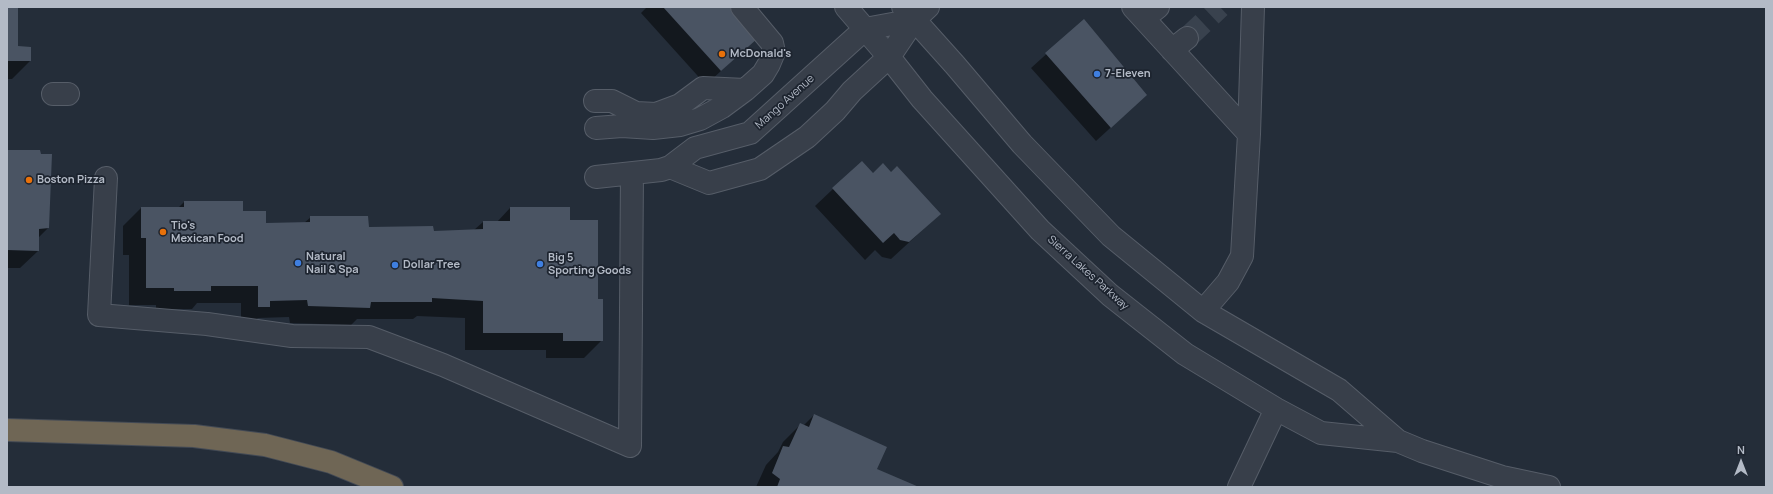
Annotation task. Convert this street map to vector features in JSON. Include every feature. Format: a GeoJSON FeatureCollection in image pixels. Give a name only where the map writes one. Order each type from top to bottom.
{"type":"FeatureCollection","features":[{"type":"Feature","properties":{"kind":"highway"},"geometry":{"type":"LineString","coordinates":[[7,430],[194,436],[265,445],[330,462],[392,487]]}},
{"type":"Feature","properties":{"kind":"street"},"geometry":{"type":"LineString","coordinates":[[596,128],[622,126],[653,128],[680,125],[700,119],[722,107],[744,90],[763,74],[770,64],[774,52],[772,43],[742,7]]}},
{"type":"Feature","properties":{"kind":"street","name":"Sierra Lakes Parkway"},"geometry":{"type":"LineString","coordinates":[[846,7],[889,57],[922,99],[1040,230],[1110,295],[1185,354],[1276,409],[1321,433],[1398,440],[1422,450],[1502,477],[1549,487]]}},
{"type":"Feature","properties":{"kind":"street"},"geometry":{"type":"LineString","coordinates":[[1203,310],[1228,282],[1242,256],[1249,134],[1252,7]]}},
{"type":"Feature","properties":{"kind":"street"},"geometry":{"type":"LineString","coordinates":[[865,29],[915,11]]}},
{"type":"Feature","properties":{"kind":"street"},"geometry":{"type":"LineString","coordinates":[[596,177],[661,170],[670,167],[708,183],[760,169],[807,137],[835,111],[852,91],[889,57],[915,11]]}},
{"type":"Feature","properties":{"kind":"street","name":"Sierra Lakes Parkway"},"geometry":{"type":"LineString","coordinates":[[915,11],[955,65],[1022,144],[1111,236],[1203,310],[1339,390],[1398,440]]}},
{"type":"Feature","properties":{"kind":"street"},"geometry":{"type":"LineString","coordinates":[[1145,11],[1180,44],[1249,134]]}},
{"type":"Feature","properties":{"kind":"street","name":"Mango Avenue"},"geometry":{"type":"LineString","coordinates":[[670,167],[695,148],[750,133],[865,29]]}},
{"type":"Feature","properties":{"kind":"street"},"geometry":{"type":"LineString","coordinates":[[595,101],[612,101],[636,113],[656,114],[680,105],[703,88],[744,90]]}},
{"type":"Feature","properties":{"kind":"street"},"geometry":{"type":"LineString","coordinates":[[106,178],[99,315],[207,324],[292,336],[369,337],[444,365],[630,446],[632,173]]}},
{"type":"Feature","properties":{"kind":"street"},"geometry":{"type":"LineString","coordinates":[[1239,487],[1276,409]]}},
{"type":"Feature","properties":{"kind":"building"},"geometry":{"type":"Polygon","coordinates":[[[7,7],[18,8],[18,46],[31,47],[31,61],[7,61],[7,7]]]}},
{"type":"Feature","properties":{"kind":"building","name":"McDonald's"},"geometry":{"type":"Polygon","coordinates":[[[663,7],[730,7],[758,38],[721,71],[663,7]]]}},
{"type":"Feature","properties":{"kind":"building","name":"7-Eleven"},"geometry":{"type":"Polygon","coordinates":[[[1084,19],[1147,95],[1111,128],[1045,53],[1084,19]]]}},
{"type":"Feature","properties":{"kind":"building","name":"Boston Pizza"},"geometry":{"type":"Polygon","coordinates":[[[7,150],[40,150],[41,154],[52,154],[49,228],[39,229],[39,251],[7,250],[7,150]]]}},
{"type":"Feature","properties":{"kind":"building"},"geometry":{"type":"Polygon","coordinates":[[[862,161],[873,173],[883,163],[891,172],[897,166],[941,214],[909,242],[900,240],[894,233],[883,243],[832,188],[862,161]]]}},
{"type":"Feature","properties":{"kind":"building"},"geometry":{"type":"Polygon","coordinates":[[[184,201],[243,201],[243,211],[266,211],[266,223],[310,222],[310,216],[368,216],[369,227],[433,226],[434,231],[483,229],[483,221],[510,221],[510,207],[570,207],[570,220],[598,220],[598,299],[603,299],[603,341],[563,341],[563,333],[483,333],[483,301],[432,298],[432,302],[371,302],[370,308],[308,306],[307,300],[270,301],[270,307],[258,307],[258,286],[211,286],[211,291],[174,291],[174,288],[146,288],[146,238],[141,238],[141,207],[184,207],[184,201]]]}},
{"type":"Feature","properties":{"kind":"building"},"geometry":{"type":"Polygon","coordinates":[[[814,414],[887,447],[877,469],[919,487],[777,487],[780,479],[772,473],[783,446],[789,447],[800,423],[809,427],[814,414]]]}},
{"type":"Feature","properties":{"kind":"tunnel"},"geometry":{"type":"LineString","coordinates":[[1187,38],[1220,7]]}},
{"type":"Feature","properties":{"kind":"place","name":"McDonald's"},"geometry":{"type":"Point","coordinates":[722,54]}},
{"type":"Feature","properties":{"kind":"place","name":"7-Eleven"},"geometry":{"type":"Point","coordinates":[1097,74]}},
{"type":"Feature","properties":{"kind":"place","name":"Boston Pizza"},"geometry":{"type":"Point","coordinates":[29,180]}},
{"type":"Feature","properties":{"kind":"place","name":"Tio's Mexican Food"},"geometry":{"type":"Point","coordinates":[163,232]}},
{"type":"Feature","properties":{"kind":"place","name":"Natural Nail & Spa"},"geometry":{"type":"Point","coordinates":[298,263]}},
{"type":"Feature","properties":{"kind":"place","name":"Big 5 Sporting Goods"},"geometry":{"type":"Point","coordinates":[540,264]}},
{"type":"Feature","properties":{"kind":"place","name":"Dollar Tree"},"geometry":{"type":"Point","coordinates":[395,265]}}]}
